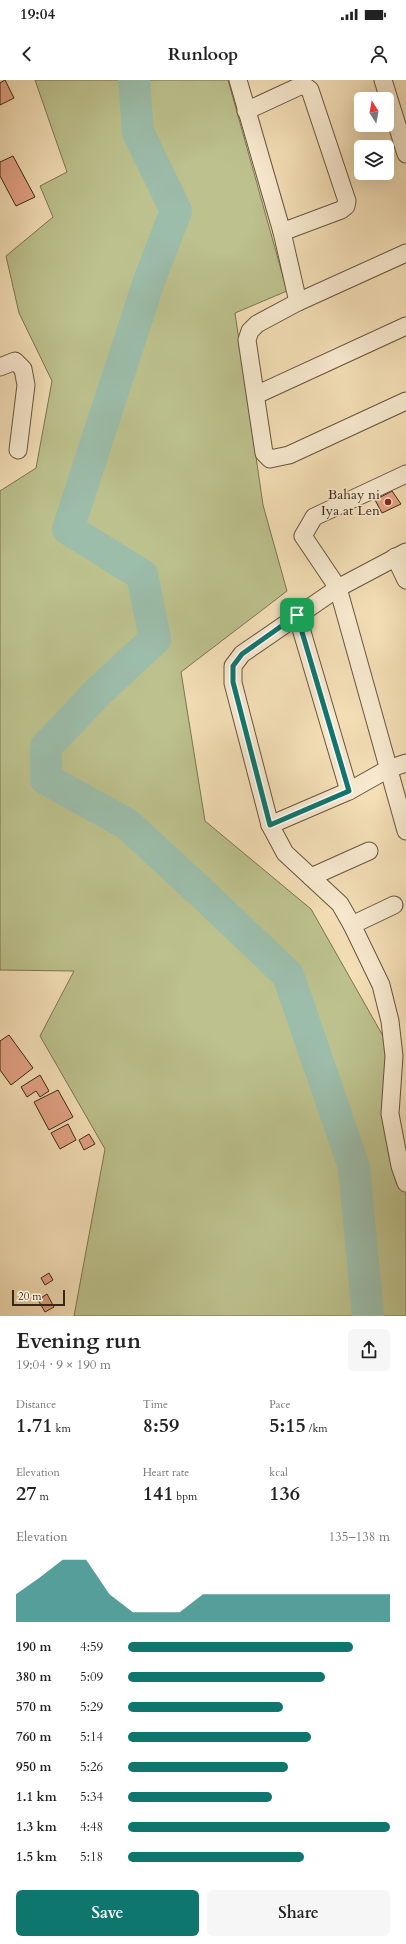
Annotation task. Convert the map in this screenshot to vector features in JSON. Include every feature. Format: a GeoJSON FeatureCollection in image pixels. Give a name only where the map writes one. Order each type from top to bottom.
{"type":"FeatureCollection","features":[{"type":"Feature","properties":{"kind":"street"},"geometry":{"type":"LineString","coordinates":[[238,80],[282,232],[298,302]]}},
{"type":"Feature","properties":{"kind":"street"},"geometry":{"type":"LineString","coordinates":[[383,80],[406,154]]}},
{"type":"Feature","properties":{"kind":"street"},"geometry":{"type":"LineString","coordinates":[[246,111],[300,86],[305,86],[310,90],[347,201],[346,206],[341,210],[282,232]]}},
{"type":"Feature","properties":{"kind":"street"},"geometry":{"type":"LineString","coordinates":[[406,253],[298,302],[257,324],[250,331],[248,340],[264,453],[270,459],[289,455],[406,400]]}},
{"type":"Feature","properties":{"kind":"street"},"geometry":{"type":"LineString","coordinates":[[256,395],[406,326]]}},
{"type":"Feature","properties":{"kind":"street"},"geometry":{"type":"LineString","coordinates":[[0,367],[15,361],[23,368],[26,385],[18,450]]}},
{"type":"Feature","properties":{"kind":"street"},"geometry":{"type":"LineString","coordinates":[[406,474],[314,517],[303,536],[338,588],[406,831]]}},
{"type":"Feature","properties":{"kind":"street"},"geometry":{"type":"LineString","coordinates":[[406,580],[401,554],[338,588],[297,615],[242,654],[233,666],[233,682],[270,825],[285,853],[340,904],[352,925],[381,985],[390,1021],[394,1056],[399,1079],[390,1114],[403,1164],[406,1183]]}},
{"type":"Feature","properties":{"kind":"street"},"geometry":{"type":"LineString","coordinates":[[297,615],[349,791]]}},
{"type":"Feature","properties":{"kind":"street"},"geometry":{"type":"LineString","coordinates":[[270,825],[349,791],[388,769],[406,763]]}},
{"type":"Feature","properties":{"kind":"street"},"geometry":{"type":"LineString","coordinates":[[311,877],[370,850]]}},
{"type":"Feature","properties":{"kind":"street"},"geometry":{"type":"LineString","coordinates":[[352,925],[394,905]]}},
{"type":"Feature","properties":{"kind":"green space"},"geometry":{"type":"Polygon","coordinates":[[[35,80],[228,80],[287,291],[235,313],[263,505],[287,591],[181,672],[205,821],[311,909],[387,1043],[406,1180],[406,1316],[74,1316],[105,1149],[40,1036],[74,971],[0,970],[0,491],[36,468],[52,381],[19,313],[6,256],[53,217],[40,186],[67,172],[35,80]]]}},
{"type":"Feature","properties":{"kind":"building"},"geometry":{"type":"Polygon","coordinates":[[[5,80],[14,98],[0,105],[0,83],[5,80]]]}},
{"type":"Feature","properties":{"kind":"building"},"geometry":{"type":"Polygon","coordinates":[[[13,156],[35,197],[16,206],[0,176],[0,162],[13,156]]]}},
{"type":"Feature","properties":{"kind":"building","name":"Bahay ni Iya at Len"},"geometry":{"type":"Polygon","coordinates":[[[392,491],[401,504],[382,513],[375,500],[392,491]]]}},
{"type":"Feature","properties":{"kind":"building"},"geometry":{"type":"Polygon","coordinates":[[[9,1035],[33,1068],[11,1085],[0,1070],[0,1041],[9,1035]]]}},
{"type":"Feature","properties":{"kind":"building"},"geometry":{"type":"Polygon","coordinates":[[[40,1075],[49,1091],[40,1097],[36,1091],[27,1097],[21,1087],[40,1075]]]}},
{"type":"Feature","properties":{"kind":"building"},"geometry":{"type":"Polygon","coordinates":[[[58,1090],[73,1117],[49,1130],[34,1102],[58,1090]]]}},
{"type":"Feature","properties":{"kind":"building"},"geometry":{"type":"Polygon","coordinates":[[[68,1124],[76,1140],[60,1149],[51,1133],[68,1124]]]}},
{"type":"Feature","properties":{"kind":"building"},"geometry":{"type":"Polygon","coordinates":[[[89,1134],[95,1144],[84,1150],[79,1140],[89,1134]]]}},
{"type":"Feature","properties":{"kind":"building"},"geometry":{"type":"Polygon","coordinates":[[[49,1273],[53,1280],[45,1285],[41,1278],[49,1273]]]}},
{"type":"Feature","properties":{"kind":"building"},"geometry":{"type":"Polygon","coordinates":[[[47,1294],[54,1307],[45,1312],[38,1300],[47,1294]]]}},
{"type":"Feature","properties":{"kind":"waterway"},"geometry":{"type":"LineString","coordinates":[[134,80],[138,132],[176,211],[149,281],[68,529],[142,575],[155,639],[97,693],[46,747],[46,779],[127,824],[288,975],[354,1167],[368,1316]]}},
{"type":"Feature","properties":{"kind":"place","name":"Bahay ni Iya at Len"},"geometry":{"type":"Point","coordinates":[388,502]}},
{"type":"Feature","properties":{"kind":"route"},"geometry":{"type":"LineString","coordinates":[[297,615],[349,791],[270,825],[233,682],[233,666],[242,654],[297,615]]}}]}
